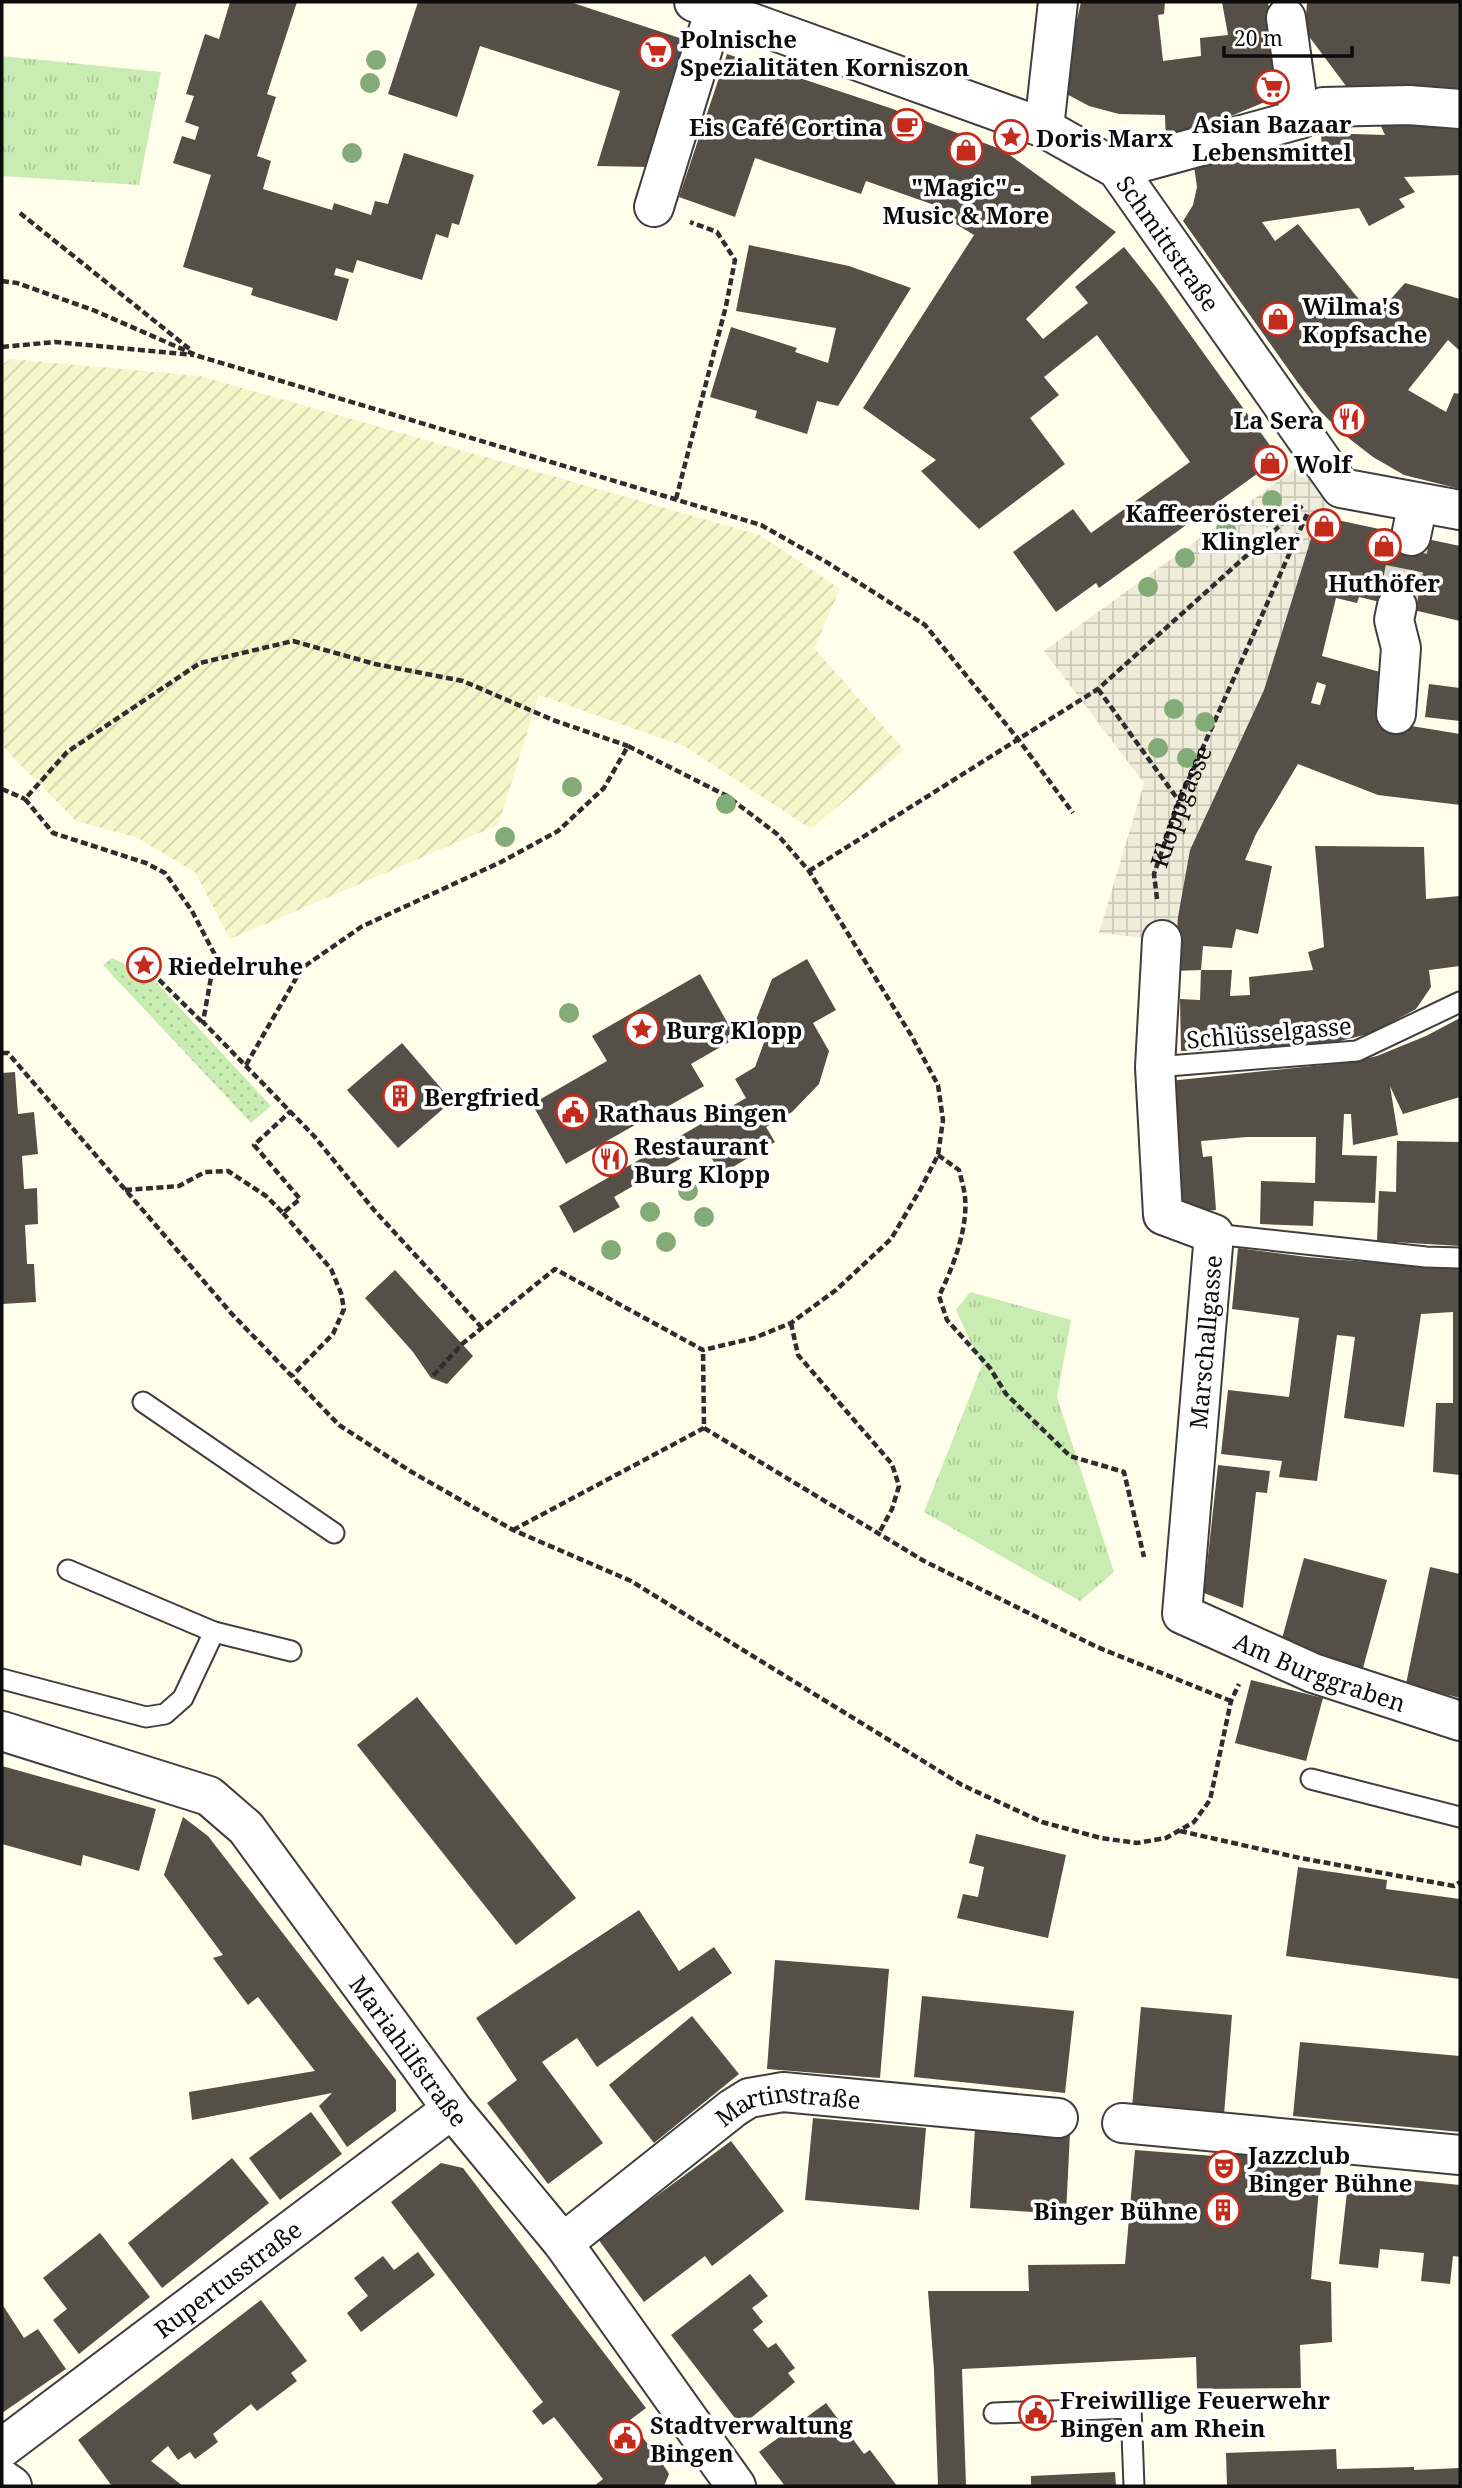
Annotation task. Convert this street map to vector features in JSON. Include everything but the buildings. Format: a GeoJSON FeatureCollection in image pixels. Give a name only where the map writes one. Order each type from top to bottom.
{"type":"FeatureCollection","features":[{"type":"Feature","properties":{"kind":"street"},"geometry":{"type":"LineString","coordinates":[[1044,128],[1058,2]]}},
{"type":"Feature","properties":{"kind":"street"},"geometry":{"type":"LineString","coordinates":[[654,207],[705,5]]}},
{"type":"Feature","properties":{"kind":"street","name":"Schmittstraße"},"geometry":{"type":"LineString","coordinates":[[705,5],[1044,128],[1117,169],[1329,490]]}},
{"type":"Feature","properties":{"kind":"street"},"geometry":{"type":"LineString","coordinates":[[1286,18],[1300,119]]}},
{"type":"Feature","properties":{"kind":"street"},"geometry":{"type":"LineString","coordinates":[[1117,169],[1300,119],[1323,107],[1409,105],[1460,109]]}},
{"type":"Feature","properties":{"kind":"street"},"geometry":{"type":"LineString","coordinates":[[1329,490],[1414,519],[1460,510]]}},
{"type":"Feature","properties":{"kind":"street"},"geometry":{"type":"LineString","coordinates":[[1396,714],[1401,648],[1394,620],[1397,606]]}},
{"type":"Feature","properties":{"kind":"street"},"geometry":{"type":"LineString","coordinates":[[1161,940],[1155,1067],[1163,1215],[1214,1234]]}},
{"type":"Feature","properties":{"kind":"street","name":"Marschallgasse"},"geometry":{"type":"LineString","coordinates":[[1182,1614],[1214,1234]]}},
{"type":"Feature","properties":{"kind":"street","name":"Am Burggraben"},"geometry":{"type":"LineString","coordinates":[[1182,1614],[1313,1672],[1460,1721]]}},
{"type":"Feature","properties":{"kind":"street","name":"Mariahilfstraße"},"geometry":{"type":"LineString","coordinates":[[2,1731],[209,1796],[246,1828],[453,2109],[563,2243],[736,2486]]}},
{"type":"Feature","properties":{"kind":"street","name":"Martinstraße"},"geometry":{"type":"LineString","coordinates":[[563,2243],[749,2098],[783,2092],[1058,2118]]}},
{"type":"Feature","properties":{"kind":"street","name":"Rupertusstraße"},"geometry":{"type":"LineString","coordinates":[[2,2448],[453,2109]]}},
{"type":"Feature","properties":{"kind":"street"},"geometry":{"type":"LineString","coordinates":[[1122,2123],[1460,2155]]}},
{"type":"Feature","properties":{"kind":"street"},"geometry":{"type":"LineString","coordinates":[[2,2479],[12,2486]]}},
{"type":"Feature","properties":{"kind":"lane","name":"Schlüsselgasse"},"geometry":{"type":"LineString","coordinates":[[1155,1067],[1357,1051],[1460,1002]]}},
{"type":"Feature","properties":{"kind":"lane","name":"Marschallgasse"},"geometry":{"type":"LineString","coordinates":[[1214,1234],[1426,1258],[1460,1258]]}},
{"type":"Feature","properties":{"kind":"lane"},"geometry":{"type":"LineString","coordinates":[[143,1402],[334,1533]]}},
{"type":"Feature","properties":{"kind":"lane"},"geometry":{"type":"LineString","coordinates":[[68,1570],[214,1632],[291,1651]]}},
{"type":"Feature","properties":{"kind":"lane"},"geometry":{"type":"LineString","coordinates":[[2,1679],[146,1717],[165,1714],[183,1698],[214,1632]]}},
{"type":"Feature","properties":{"kind":"lane"},"geometry":{"type":"LineString","coordinates":[[1311,1779],[1460,1817]]}},
{"type":"Feature","properties":{"kind":"lane"},"geometry":{"type":"LineString","coordinates":[[994,2413],[1131,2408],[1134,2486]]}},
{"type":"Feature","properties":{"kind":"path"},"geometry":{"type":"LineString","coordinates":[[654,207],[717,232],[735,260],[726,306],[676,499]]}},
{"type":"Feature","properties":{"kind":"path"},"geometry":{"type":"LineString","coordinates":[[20,213],[198,356]]}},
{"type":"Feature","properties":{"kind":"path"},"geometry":{"type":"LineString","coordinates":[[2,281],[93,310],[198,356],[761,525],[828,563],[925,625],[1018,739],[1073,813]]}},
{"type":"Feature","properties":{"kind":"path"},"geometry":{"type":"LineString","coordinates":[[2,347],[55,342],[198,356]]}},
{"type":"Feature","properties":{"kind":"path"},"geometry":{"type":"LineString","coordinates":[[809,871],[1098,688],[1329,490]]}},
{"type":"Feature","properties":{"kind":"path","name":"Kloppgasse"},"geometry":{"type":"LineString","coordinates":[[1161,940],[1154,874],[1179,801],[1329,490]]}},
{"type":"Feature","properties":{"kind":"path"},"geometry":{"type":"LineString","coordinates":[[25,799],[67,752],[200,663],[293,641],[375,664],[463,681],[552,720],[628,746],[727,796],[777,834],[809,871],[911,1035],[938,1085],[943,1120],[938,1155],[891,1239],[836,1290],[791,1323],[754,1338],[703,1350],[555,1269],[482,1328],[431,1378]]}},
{"type":"Feature","properties":{"kind":"path"},"geometry":{"type":"LineString","coordinates":[[1098,688],[1179,801]]}},
{"type":"Feature","properties":{"kind":"path"},"geometry":{"type":"LineString","coordinates":[[246,1065],[302,968],[361,927],[501,862],[558,831],[604,788],[628,746]]}},
{"type":"Feature","properties":{"kind":"path"},"geometry":{"type":"LineString","coordinates":[[2,789],[25,799],[53,833],[146,863],[165,873],[192,911],[215,955],[203,1022]]}},
{"type":"Feature","properties":{"kind":"path"},"geometry":{"type":"LineString","coordinates":[[144,965],[291,1111],[374,1210],[482,1328]]}},
{"type":"Feature","properties":{"kind":"path"},"geometry":{"type":"LineString","coordinates":[[2,1053],[8,1053],[231,1313],[339,1425],[410,1471],[513,1530],[631,1581],[962,1785],[1041,1822],[1101,1838],[1138,1843],[1166,1839],[1194,1822],[1210,1800],[1231,1701],[1240,1681]]}},
{"type":"Feature","properties":{"kind":"path"},"geometry":{"type":"LineString","coordinates":[[283,1213],[300,1199],[254,1145],[291,1111]]}},
{"type":"Feature","properties":{"kind":"path"},"geometry":{"type":"LineString","coordinates":[[938,1155],[959,1170],[965,1198],[962,1231],[950,1273],[939,1296],[947,1320],[990,1368],[1006,1395],[1070,1455],[1124,1472],[1144,1560]]}},
{"type":"Feature","properties":{"kind":"path"},"geometry":{"type":"LineString","coordinates":[[125,1190],[179,1186],[205,1172],[228,1171],[266,1196],[283,1213],[331,1269],[344,1309],[333,1334],[292,1376]]}},
{"type":"Feature","properties":{"kind":"path"},"geometry":{"type":"LineString","coordinates":[[791,1323],[798,1355],[892,1464],[899,1486],[892,1509],[878,1533]]}},
{"type":"Feature","properties":{"kind":"path"},"geometry":{"type":"LineString","coordinates":[[703,1350],[704,1428]]}},
{"type":"Feature","properties":{"kind":"path"},"geometry":{"type":"LineString","coordinates":[[513,1530],[704,1428]]}},
{"type":"Feature","properties":{"kind":"path"},"geometry":{"type":"LineString","coordinates":[[704,1428],[924,1560],[1097,1647],[1231,1701]]}},
{"type":"Feature","properties":{"kind":"path"},"geometry":{"type":"LineString","coordinates":[[1179,1831],[1300,1858],[1454,1886],[1460,1882]]}},
{"type":"Feature","properties":{"kind":"green space"},"geometry":{"type":"Polygon","coordinates":[[[2,56],[161,72],[139,185],[2,176],[2,56]]]}},
{"type":"Feature","properties":{"kind":"green space"},"geometry":{"type":"Polygon","coordinates":[[[10,359],[200,376],[760,535],[840,589],[814,648],[904,750],[811,829],[686,747],[539,695],[498,825],[230,939],[195,872],[138,838],[76,821],[4,748],[2,365],[10,359]]]}},
{"type":"Feature","properties":{"kind":"green space"},"geometry":{"type":"Polygon","coordinates":[[[113,958],[140,978],[146,981],[154,980],[271,1106],[251,1123],[103,965],[113,958]]]}},
{"type":"Feature","properties":{"kind":"green space"},"geometry":{"type":"Polygon","coordinates":[[[970,1292],[1071,1320],[1057,1397],[1114,1572],[1080,1601],[924,1512],[982,1366],[956,1310],[970,1292]]]}},
{"type":"Feature","properties":{"kind":"shaded area"},"geometry":{"type":"Polygon","coordinates":[[[1316,454],[1341,488],[1318,516],[1264,690],[1190,850],[1176,941],[1099,933],[1144,783],[1044,651],[1316,454]]]}},
{"type":"Feature","properties":{"kind":"tunnel"},"geometry":{"type":"LineString","coordinates":[[1397,606],[1411,536]]}},
{"type":"Feature","properties":{"kind":"place","name":"Polnische Spezialitäten Korniszon"},"geometry":{"type":"Point","coordinates":[656,52]}},
{"type":"Feature","properties":{"kind":"place","name":"Asian Bazaar Lebensmittel"},"geometry":{"type":"Point","coordinates":[1272,87]}},
{"type":"Feature","properties":{"kind":"place","name":"Eis Café Cortina"},"geometry":{"type":"Point","coordinates":[907,126]}},
{"type":"Feature","properties":{"kind":"place","name":"Doris Marx"},"geometry":{"type":"Point","coordinates":[1011,137]}},
{"type":"Feature","properties":{"kind":"place","name":"\"Magic\" - Music & More"},"geometry":{"type":"Point","coordinates":[966,150]}},
{"type":"Feature","properties":{"kind":"place","name":"Wilma's Kopfsache"},"geometry":{"type":"Point","coordinates":[1278,319]}},
{"type":"Feature","properties":{"kind":"place","name":"La Sera"},"geometry":{"type":"Point","coordinates":[1349,419]}},
{"type":"Feature","properties":{"kind":"place","name":"Wolf"},"geometry":{"type":"Point","coordinates":[1270,463]}},
{"type":"Feature","properties":{"kind":"place","name":"Kaffeerösterei Klingler"},"geometry":{"type":"Point","coordinates":[1324,526]}},
{"type":"Feature","properties":{"kind":"place","name":"Huthöfer"},"geometry":{"type":"Point","coordinates":[1384,546]}},
{"type":"Feature","properties":{"kind":"place","name":"Riedelruhe"},"geometry":{"type":"Point","coordinates":[144,965]}},
{"type":"Feature","properties":{"kind":"place","name":"Burg Klopp"},"geometry":{"type":"Point","coordinates":[642,1029]}},
{"type":"Feature","properties":{"kind":"place","name":"Bergfried"},"geometry":{"type":"Point","coordinates":[400,1096]}},
{"type":"Feature","properties":{"kind":"place","name":"Rathaus Bingen"},"geometry":{"type":"Point","coordinates":[573,1112]}},
{"type":"Feature","properties":{"kind":"place","name":"Restaurant Burg Klopp"},"geometry":{"type":"Point","coordinates":[610,1159]}},
{"type":"Feature","properties":{"kind":"place","name":"Jazzclub Binger Bühne"},"geometry":{"type":"Point","coordinates":[1224,2168]}},
{"type":"Feature","properties":{"kind":"place","name":"Binger Bühne"},"geometry":{"type":"Point","coordinates":[1223,2210]}},
{"type":"Feature","properties":{"kind":"place","name":"Freiwillige Feuerwehr Bingen am Rhein"},"geometry":{"type":"Point","coordinates":[1036,2413]}},
{"type":"Feature","properties":{"kind":"place","name":"Stadtverwaltung Bingen"},"geometry":{"type":"Point","coordinates":[625,2438]}}]}
